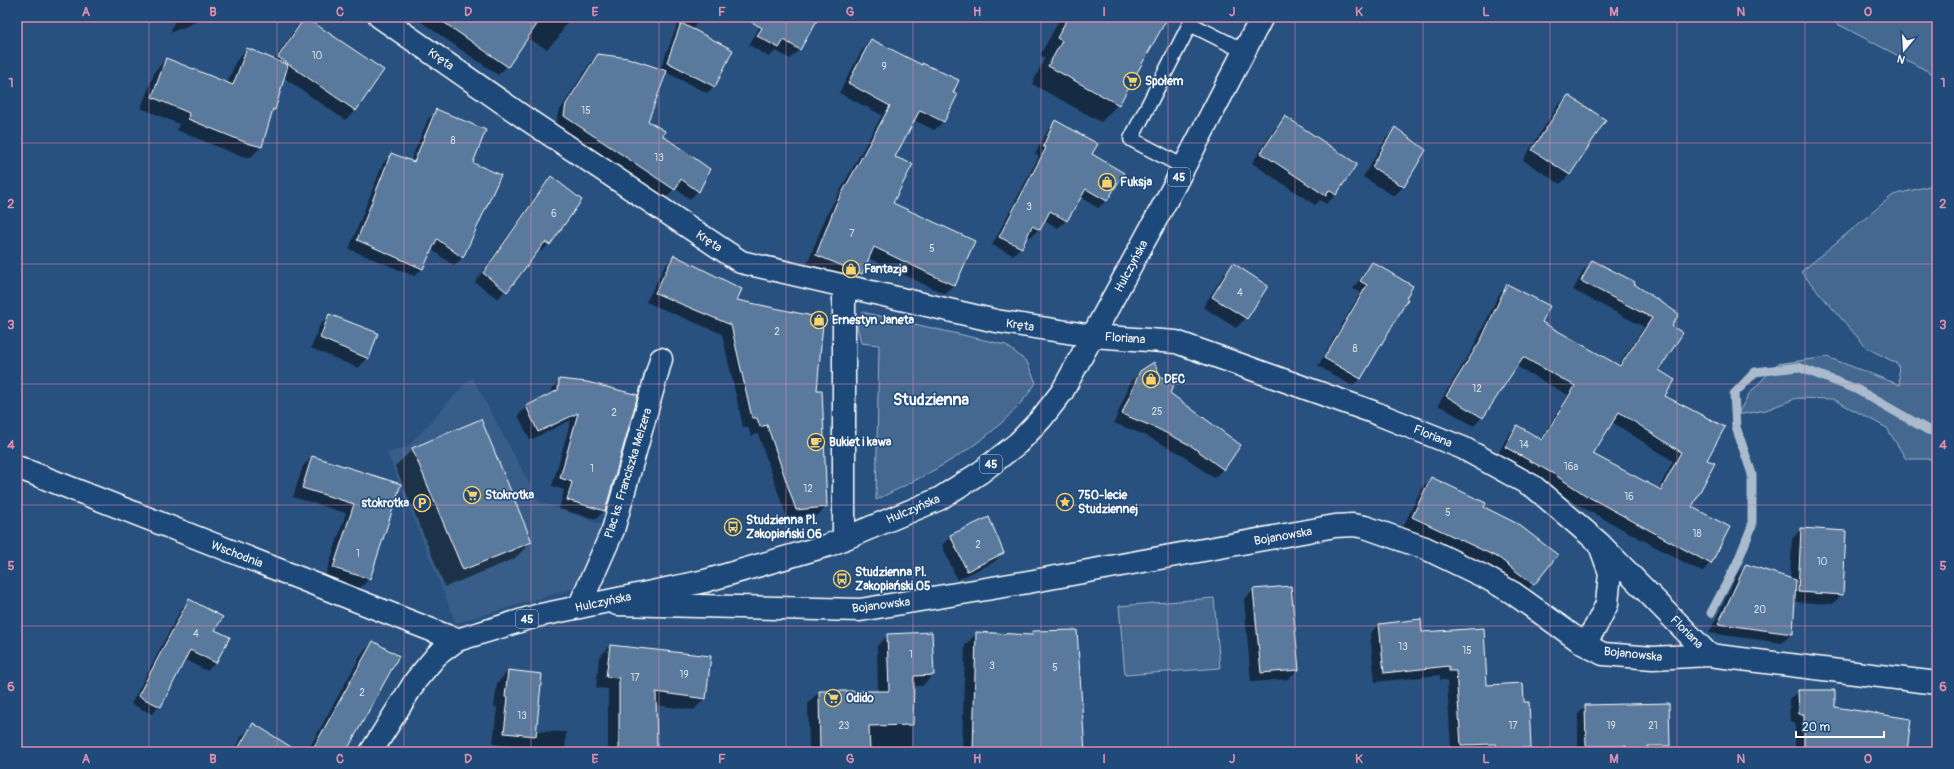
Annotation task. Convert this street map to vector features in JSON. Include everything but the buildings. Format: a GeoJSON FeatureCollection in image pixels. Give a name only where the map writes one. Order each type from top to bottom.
{"type":"FeatureCollection","features":[{"type":"Feature","properties":{"kind":"street","name":"Kręta"},"geometry":{"type":"LineString","coordinates":[[380,17],[525,118],[741,262],[996,321],[1093,336]]}},
{"type":"Feature","properties":{"kind":"street","name":"Hulczyńska"},"geometry":{"type":"LineString","coordinates":[[371,752],[416,680],[438,655],[457,640],[536,616],[705,581],[829,545],[939,499],[981,472],[1018,443],[1041,420],[1062,392],[1184,166],[1262,17]]}},
{"type":"Feature","properties":{"kind":"street"},"geometry":{"type":"LineString","coordinates":[[844,286],[844,538]]}},
{"type":"Feature","properties":{"kind":"street","name":"Floriana"},"geometry":{"type":"LineString","coordinates":[[1093,336],[1176,342],[1373,412],[1463,448],[1534,487],[1599,543],[1710,655]]}},
{"type":"Feature","properties":{"kind":"street","name":"Plac ks. Franciszka Melzera"},"geometry":{"type":"LineString","coordinates":[[589,605],[661,359]]}},
{"type":"Feature","properties":{"kind":"street","name":"Wschodnia"},"geometry":{"type":"LineString","coordinates":[[17,467],[457,640]]}},
{"type":"Feature","properties":{"kind":"street","name":"Bojanowska"},"geometry":{"type":"LineString","coordinates":[[589,605],[860,610],[1028,582],[1335,526],[1353,525],[1388,534],[1425,548],[1485,577],[1513,593],[1584,644],[1603,654],[1653,658],[1710,655],[1937,683]]}},
{"type":"Feature","properties":{"kind":"street"},"geometry":{"type":"LineString","coordinates":[[1584,644],[1596,626],[1607,604],[1610,573],[1599,543]]}},
{"type":"Feature","properties":{"kind":"lane"},"geometry":{"type":"LineString","coordinates":[[1184,166],[1131,139],[1190,24],[1244,51]]}},
{"type":"Feature","properties":{"kind":"shaded area"},"geometry":{"type":"Polygon","coordinates":[[[1824,17],[1937,17],[1937,76],[1826,18],[1824,17]]]}},
{"type":"Feature","properties":{"kind":"shaded area"},"geometry":{"type":"Polygon","coordinates":[[[1937,184],[1937,459],[1906,459],[1887,428],[1833,399],[1797,398],[1766,410],[1737,415],[1749,394],[1777,364],[1827,357],[1900,385],[1898,364],[1867,348],[1801,272],[1893,195],[1937,184]]]}},
{"type":"Feature","properties":{"kind":"shaded area"},"geometry":{"type":"Polygon","coordinates":[[[862,312],[1006,345],[1027,362],[1036,383],[1003,422],[984,438],[943,465],[876,500],[879,345],[861,343],[857,326],[862,312]]]}},
{"type":"Feature","properties":{"kind":"shaded area"},"geometry":{"type":"Polygon","coordinates":[[[472,377],[539,501],[605,526],[582,586],[456,623],[387,453],[407,447],[472,377]]]}},
{"type":"Feature","properties":{"kind":"shaded area"},"geometry":{"type":"Polygon","coordinates":[[[1214,598],[1220,668],[1125,675],[1119,606],[1214,598]]]}},
{"type":"Feature","properties":{"kind":"waterway"},"geometry":{"type":"LineString","coordinates":[[1711,613],[1737,563],[1752,526],[1752,474],[1736,427],[1734,394],[1755,372],[1798,367],[1856,389],[1928,430],[1937,432]]}},
{"type":"Feature","properties":{"kind":"place","name":"Społem"},"geometry":{"type":"Point","coordinates":[1132,81]}},
{"type":"Feature","properties":{"kind":"place","name":"Fuksja"},"geometry":{"type":"Point","coordinates":[1107,182]}},
{"type":"Feature","properties":{"kind":"place","name":"Fantazja"},"geometry":{"type":"Point","coordinates":[851,269]}},
{"type":"Feature","properties":{"kind":"place","name":"Ernestyn Janeta"},"geometry":{"type":"Point","coordinates":[819,320]}},
{"type":"Feature","properties":{"kind":"place","name":"DEC"},"geometry":{"type":"Point","coordinates":[1151,379]}},
{"type":"Feature","properties":{"kind":"place","name":"Bukiet i kawa"},"geometry":{"type":"Point","coordinates":[816,442]}},
{"type":"Feature","properties":{"kind":"place","name":"Stokrotka"},"geometry":{"type":"Point","coordinates":[472,495]}},
{"type":"Feature","properties":{"kind":"place","name":"750-lecie Studziennej"},"geometry":{"type":"Point","coordinates":[1065,502]}},
{"type":"Feature","properties":{"kind":"place","name":"stokrotka"},"geometry":{"type":"Point","coordinates":[422,503]}},
{"type":"Feature","properties":{"kind":"place","name":"Studzienna Pl. Zakopiański 06"},"geometry":{"type":"Point","coordinates":[733,527]}},
{"type":"Feature","properties":{"kind":"place","name":"Studzienna Pl. Zakopiański 05"},"geometry":{"type":"Point","coordinates":[842,579]}},
{"type":"Feature","properties":{"kind":"place","name":"Odido"},"geometry":{"type":"Point","coordinates":[833,698]}},
{"type":"Feature","properties":{"kind":"district","name":"Studzienna"},"geometry":{"type":"Point","coordinates":[931,399]}}]}
